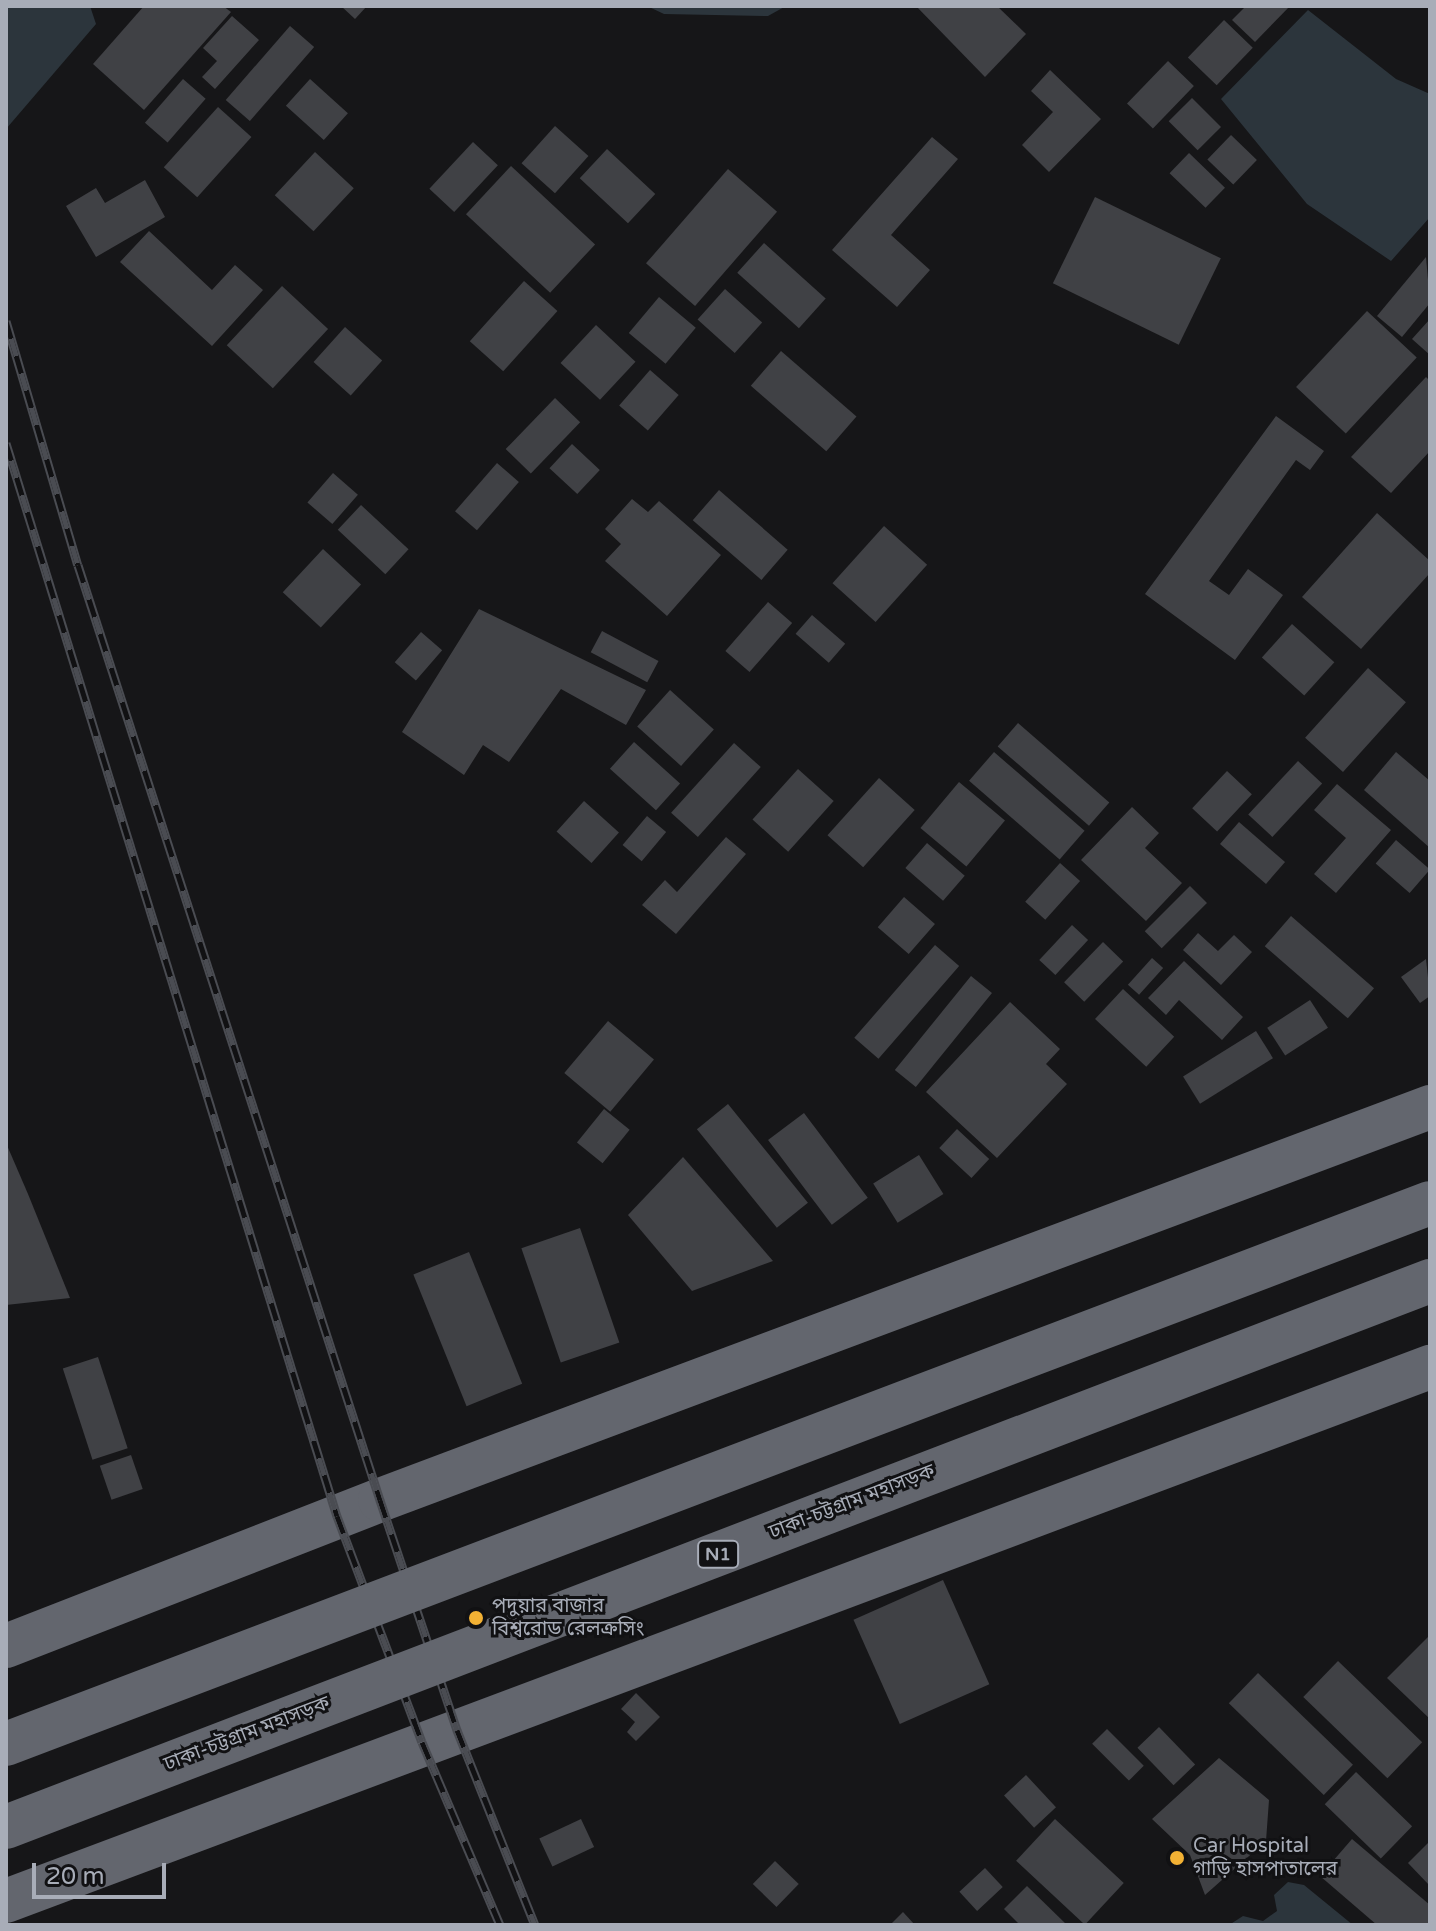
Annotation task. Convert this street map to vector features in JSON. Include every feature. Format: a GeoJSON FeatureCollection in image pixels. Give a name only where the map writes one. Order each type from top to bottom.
{"type":"FeatureCollection","features":[{"type":"Feature","properties":{"kind":"highway"},"geometry":{"type":"LineString","coordinates":[[6,1646],[366,1505],[1430,1107]]}},
{"type":"Feature","properties":{"kind":"highway"},"geometry":{"type":"LineString","coordinates":[[6,1744],[1430,1203]]}},
{"type":"Feature","properties":{"kind":"highway","name":"ঢাকা-চট্টগ্রাম মহাসড়ক"},"geometry":{"type":"LineString","coordinates":[[6,1827],[1430,1281]]}},
{"type":"Feature","properties":{"kind":"highway"},"geometry":{"type":"LineString","coordinates":[[6,1901],[1430,1367]]}},
{"type":"Feature","properties":{"kind":"shaded area"},"geometry":{"type":"Polygon","coordinates":[[[6,6],[90,6],[96,24],[6,129],[6,6]]]}},
{"type":"Feature","properties":{"kind":"shaded area"},"geometry":{"type":"Polygon","coordinates":[[[647,6],[786,6],[768,16],[664,14],[647,6]]]}},
{"type":"Feature","properties":{"kind":"shaded area"},"geometry":{"type":"Polygon","coordinates":[[[1308,10],[1396,79],[1430,94],[1430,217],[1391,261],[1307,204],[1221,99],[1308,10]]]}},
{"type":"Feature","properties":{"kind":"shaded area"},"geometry":{"type":"Polygon","coordinates":[[[1288,1882],[1304,1885],[1353,1925],[1229,1925],[1243,1916],[1263,1921],[1277,1911],[1274,1895],[1288,1882]]]}},
{"type":"Feature","properties":{"kind":"building"},"geometry":{"type":"Polygon","coordinates":[[[144,6],[223,6],[231,12],[144,110],[93,64],[144,6]]]}},
{"type":"Feature","properties":{"kind":"building"},"geometry":{"type":"Polygon","coordinates":[[[341,6],[367,6],[355,19],[341,6]]]}},
{"type":"Feature","properties":{"kind":"building"},"geometry":{"type":"Polygon","coordinates":[[[916,6],[997,6],[1026,34],[985,77],[916,6]]]}},
{"type":"Feature","properties":{"kind":"building"},"geometry":{"type":"Polygon","coordinates":[[[1246,6],[1290,6],[1255,42],[1232,20],[1246,6]]]}},
{"type":"Feature","properties":{"kind":"building"},"geometry":{"type":"Polygon","coordinates":[[[232,16],[259,40],[215,89],[202,77],[217,61],[203,48],[232,16]]]}},
{"type":"Feature","properties":{"kind":"building"},"geometry":{"type":"Polygon","coordinates":[[[1224,20],[1253,48],[1217,85],[1188,57],[1224,20]]]}},
{"type":"Feature","properties":{"kind":"building"},"geometry":{"type":"Polygon","coordinates":[[[290,26],[314,47],[250,121],[226,100],[290,26]]]}},
{"type":"Feature","properties":{"kind":"building"},"geometry":{"type":"Polygon","coordinates":[[[1168,61],[1194,86],[1153,128],[1127,103],[1168,61]]]}},
{"type":"Feature","properties":{"kind":"building"},"geometry":{"type":"Polygon","coordinates":[[[1050,70],[1101,119],[1049,172],[1022,145],[1053,112],[1031,91],[1050,70]]]}},
{"type":"Feature","properties":{"kind":"building"},"geometry":{"type":"Polygon","coordinates":[[[183,79],[206,99],[168,142],[145,123],[183,79]]]}},
{"type":"Feature","properties":{"kind":"building"},"geometry":{"type":"Polygon","coordinates":[[[310,79],[348,113],[324,140],[286,106],[310,79]]]}},
{"type":"Feature","properties":{"kind":"building"},"geometry":{"type":"Polygon","coordinates":[[[1192,98],[1221,127],[1198,150],[1169,121],[1192,98]]]}},
{"type":"Feature","properties":{"kind":"building"},"geometry":{"type":"Polygon","coordinates":[[[218,107],[251,137],[197,197],[164,167],[218,107]]]}},
{"type":"Feature","properties":{"kind":"building"},"geometry":{"type":"Polygon","coordinates":[[[555,126],[588,156],[555,193],[522,163],[555,126]]]}},
{"type":"Feature","properties":{"kind":"building"},"geometry":{"type":"Polygon","coordinates":[[[1231,135],[1257,160],[1233,184],[1207,159],[1231,135]]]}},
{"type":"Feature","properties":{"kind":"building"},"geometry":{"type":"Polygon","coordinates":[[[932,137],[958,159],[891,235],[930,270],[897,307],[832,250],[932,137]]]}},
{"type":"Feature","properties":{"kind":"building"},"geometry":{"type":"Polygon","coordinates":[[[473,142],[498,165],[454,212],[429,189],[473,142]]]}},
{"type":"Feature","properties":{"kind":"building"},"geometry":{"type":"Polygon","coordinates":[[[607,149],[655,194],[628,223],[580,178],[607,149]]]}},
{"type":"Feature","properties":{"kind":"building"},"geometry":{"type":"Polygon","coordinates":[[[315,152],[354,188],[314,231],[275,195],[315,152]]]}},
{"type":"Feature","properties":{"kind":"building"},"geometry":{"type":"Polygon","coordinates":[[[1189,153],[1225,188],[1206,208],[1170,173],[1189,153]]]}},
{"type":"Feature","properties":{"kind":"building"},"geometry":{"type":"Polygon","coordinates":[[[511,166],[595,244],[550,293],[466,214],[511,166]]]}},
{"type":"Feature","properties":{"kind":"building"},"geometry":{"type":"Polygon","coordinates":[[[728,169],[777,212],[695,306],[646,263],[728,169]]]}},
{"type":"Feature","properties":{"kind":"building"},"geometry":{"type":"Polygon","coordinates":[[[145,180],[165,217],[96,257],[66,206],[96,188],[105,203],[145,180]]]}},
{"type":"Feature","properties":{"kind":"building"},"geometry":{"type":"Polygon","coordinates":[[[1095,197],[1221,258],[1179,345],[1053,283],[1095,197]]]}},
{"type":"Feature","properties":{"kind":"building"},"geometry":{"type":"Polygon","coordinates":[[[149,231],[212,290],[235,265],[263,290],[212,346],[120,262],[149,231]]]}},
{"type":"Feature","properties":{"kind":"building"},"geometry":{"type":"Polygon","coordinates":[[[764,243],[826,299],[799,328],[737,273],[764,243]]]}},
{"type":"Feature","properties":{"kind":"building"},"geometry":{"type":"Polygon","coordinates":[[[1426,257],[1430,303],[1402,337],[1377,316],[1426,257]]]}},
{"type":"Feature","properties":{"kind":"building"},"geometry":{"type":"Polygon","coordinates":[[[524,281],[557,311],[503,371],[470,341],[524,281]]]}},
{"type":"Feature","properties":{"kind":"building"},"geometry":{"type":"Polygon","coordinates":[[[282,286],[328,329],[273,388],[227,345],[282,286]]]}},
{"type":"Feature","properties":{"kind":"building"},"geometry":{"type":"Polygon","coordinates":[[[725,289],[762,322],[735,353],[698,319],[725,289]]]}},
{"type":"Feature","properties":{"kind":"building"},"geometry":{"type":"Polygon","coordinates":[[[659,297],[696,328],[666,364],[629,333],[659,297]]]}},
{"type":"Feature","properties":{"kind":"building"},"geometry":{"type":"Polygon","coordinates":[[[1367,311],[1417,357],[1346,433],[1296,387],[1367,311]]]}},
{"type":"Feature","properties":{"kind":"building"},"geometry":{"type":"Polygon","coordinates":[[[1430,319],[1430,355],[1412,339],[1430,319]]]}},
{"type":"Feature","properties":{"kind":"building"},"geometry":{"type":"Polygon","coordinates":[[[596,325],[635,362],[600,400],[561,363],[596,325]]]}},
{"type":"Feature","properties":{"kind":"building"},"geometry":{"type":"Polygon","coordinates":[[[345,327],[382,360],[351,395],[314,362],[345,327]]]}},
{"type":"Feature","properties":{"kind":"building"},"geometry":{"type":"Polygon","coordinates":[[[781,351],[856,417],[826,451],[751,386],[781,351]]]}},
{"type":"Feature","properties":{"kind":"building"},"geometry":{"type":"Polygon","coordinates":[[[650,370],[679,395],[648,430],[619,405],[650,370]]]}},
{"type":"Feature","properties":{"kind":"building"},"geometry":{"type":"Polygon","coordinates":[[[1426,377],[1430,381],[1430,451],[1391,493],[1351,457],[1426,377]]]}},
{"type":"Feature","properties":{"kind":"building"},"geometry":{"type":"Polygon","coordinates":[[[555,398],[580,422],[531,473],[506,449],[555,398]]]}},
{"type":"Feature","properties":{"kind":"building"},"geometry":{"type":"Polygon","coordinates":[[[1276,416],[1324,451],[1310,470],[1296,460],[1209,581],[1229,595],[1248,569],[1283,595],[1235,660],[1145,594],[1276,416]]]}},
{"type":"Feature","properties":{"kind":"building"},"geometry":{"type":"Polygon","coordinates":[[[572,444],[600,470],[577,494],[549,468],[572,444]]]}},
{"type":"Feature","properties":{"kind":"building"},"geometry":{"type":"Polygon","coordinates":[[[497,463],[519,482],[477,530],[455,511],[497,463]]]}},
{"type":"Feature","properties":{"kind":"building"},"geometry":{"type":"Polygon","coordinates":[[[333,473],[358,495],[332,524],[307,502],[333,473]]]}},
{"type":"Feature","properties":{"kind":"building"},"geometry":{"type":"Polygon","coordinates":[[[719,490],[788,550],[761,580],[693,520],[719,490]]]}},
{"type":"Feature","properties":{"kind":"building"},"geometry":{"type":"Polygon","coordinates":[[[632,499],[648,512],[659,501],[721,555],[667,616],[605,561],[621,544],[605,529],[632,499]]]}},
{"type":"Feature","properties":{"kind":"building"},"geometry":{"type":"Polygon","coordinates":[[[361,505],[409,549],[385,574],[338,530],[361,505]]]}},
{"type":"Feature","properties":{"kind":"building"},"geometry":{"type":"Polygon","coordinates":[[[1377,513],[1430,561],[1430,573],[1361,649],[1302,597],[1377,513]]]}},
{"type":"Feature","properties":{"kind":"building"},"geometry":{"type":"Polygon","coordinates":[[[884,526],[927,565],[876,622],[832,583],[884,526]]]}},
{"type":"Feature","properties":{"kind":"building"},"geometry":{"type":"Polygon","coordinates":[[[323,549],[361,584],[321,628],[283,592],[323,549]]]}},
{"type":"Feature","properties":{"kind":"building"},"geometry":{"type":"Polygon","coordinates":[[[768,602],[792,623],[750,672],[725,651],[768,602]]]}},
{"type":"Feature","properties":{"kind":"building"},"geometry":{"type":"Polygon","coordinates":[[[479,609],[646,690],[626,725],[561,689],[509,762],[483,745],[464,775],[402,732],[479,609]]]}},
{"type":"Feature","properties":{"kind":"building"},"geometry":{"type":"Polygon","coordinates":[[[812,615],[845,644],[829,663],[796,634],[812,615]]]}},
{"type":"Feature","properties":{"kind":"building"},"geometry":{"type":"Polygon","coordinates":[[[1292,624],[1334,662],[1304,696],[1262,657],[1292,624]]]}},
{"type":"Feature","properties":{"kind":"building"},"geometry":{"type":"Polygon","coordinates":[[[602,631],[659,661],[647,682],[591,652],[602,631]]]}},
{"type":"Feature","properties":{"kind":"building"},"geometry":{"type":"Polygon","coordinates":[[[421,632],[442,650],[416,681],[395,662],[421,632]]]}},
{"type":"Feature","properties":{"kind":"building"},"geometry":{"type":"Polygon","coordinates":[[[1368,668],[1406,702],[1343,772],[1305,738],[1368,668]]]}},
{"type":"Feature","properties":{"kind":"building"},"geometry":{"type":"Polygon","coordinates":[[[670,690],[714,729],[681,766],[637,726],[670,690]]]}},
{"type":"Feature","properties":{"kind":"building"},"geometry":{"type":"Polygon","coordinates":[[[1018,723],[1109,802],[1089,826],[998,746],[1018,723]]]}},
{"type":"Feature","properties":{"kind":"building"},"geometry":{"type":"Polygon","coordinates":[[[634,742],[680,783],[656,810],[610,769],[634,742]]]}},
{"type":"Feature","properties":{"kind":"building"},"geometry":{"type":"Polygon","coordinates":[[[734,743],[761,767],[698,837],[671,813],[734,743]]]}},
{"type":"Feature","properties":{"kind":"building"},"geometry":{"type":"Polygon","coordinates":[[[994,752],[1085,831],[1060,859],[969,781],[994,752]]]}},
{"type":"Feature","properties":{"kind":"building"},"geometry":{"type":"Polygon","coordinates":[[[1396,752],[1430,781],[1430,848],[1364,790],[1396,752]]]}},
{"type":"Feature","properties":{"kind":"building"},"geometry":{"type":"Polygon","coordinates":[[[1298,761],[1322,784],[1272,837],[1248,814],[1298,761]]]}},
{"type":"Feature","properties":{"kind":"building"},"geometry":{"type":"Polygon","coordinates":[[[798,769],[834,801],[788,852],[752,820],[798,769]]]}},
{"type":"Feature","properties":{"kind":"building"},"geometry":{"type":"Polygon","coordinates":[[[1227,771],[1252,794],[1217,831],[1192,808],[1227,771]]]}},
{"type":"Feature","properties":{"kind":"building"},"geometry":{"type":"Polygon","coordinates":[[[879,778],[915,810],[863,867],[827,835],[879,778]]]}},
{"type":"Feature","properties":{"kind":"building"},"geometry":{"type":"Polygon","coordinates":[[[959,782],[1005,821],[966,867],[920,828],[959,782]]]}},
{"type":"Feature","properties":{"kind":"building"},"geometry":{"type":"Polygon","coordinates":[[[1337,784],[1391,830],[1336,893],[1314,874],[1346,838],[1314,810],[1337,784]]]}},
{"type":"Feature","properties":{"kind":"building"},"geometry":{"type":"Polygon","coordinates":[[[584,801],[619,832],[591,863],[557,831],[584,801]]]}},
{"type":"Feature","properties":{"kind":"building"},"geometry":{"type":"Polygon","coordinates":[[[1132,807],[1159,833],[1145,848],[1182,883],[1146,921],[1081,860],[1132,807]]]}},
{"type":"Feature","properties":{"kind":"building"},"geometry":{"type":"Polygon","coordinates":[[[647,816],[666,832],[642,861],[623,845],[647,816]]]}},
{"type":"Feature","properties":{"kind":"building"},"geometry":{"type":"Polygon","coordinates":[[[1239,822],[1285,862],[1266,884],[1220,844],[1239,822]]]}},
{"type":"Feature","properties":{"kind":"building"},"geometry":{"type":"Polygon","coordinates":[[[726,837],[746,854],[676,934],[642,905],[665,880],[677,892],[726,837]]]}},
{"type":"Feature","properties":{"kind":"building"},"geometry":{"type":"Polygon","coordinates":[[[1396,840],[1430,870],[1410,893],[1376,863],[1396,840]]]}},
{"type":"Feature","properties":{"kind":"building"},"geometry":{"type":"Polygon","coordinates":[[[927,843],[965,876],[943,901],[905,868],[927,843]]]}},
{"type":"Feature","properties":{"kind":"building"},"geometry":{"type":"Polygon","coordinates":[[[1060,863],[1080,881],[1045,920],[1025,902],[1060,863]]]}},
{"type":"Feature","properties":{"kind":"building"},"geometry":{"type":"Polygon","coordinates":[[[1190,886],[1207,903],[1162,948],[1145,931],[1190,886]]]}},
{"type":"Feature","properties":{"kind":"building"},"geometry":{"type":"Polygon","coordinates":[[[904,897],[935,924],[909,954],[878,927],[904,897]]]}},
{"type":"Feature","properties":{"kind":"building"},"geometry":{"type":"Polygon","coordinates":[[[1291,916],[1374,988],[1348,1018],[1265,946],[1291,916]]]}},
{"type":"Feature","properties":{"kind":"building"},"geometry":{"type":"Polygon","coordinates":[[[1072,925],[1088,940],[1055,975],[1039,960],[1072,925]]]}},
{"type":"Feature","properties":{"kind":"building"},"geometry":{"type":"Polygon","coordinates":[[[1198,933],[1218,951],[1234,935],[1252,952],[1221,985],[1183,950],[1198,933]]]}},
{"type":"Feature","properties":{"kind":"building"},"geometry":{"type":"Polygon","coordinates":[[[1103,942],[1123,961],[1084,1002],[1064,982],[1103,942]]]}},
{"type":"Feature","properties":{"kind":"building"},"geometry":{"type":"Polygon","coordinates":[[[935,945],[959,966],[878,1059],[854,1038],[935,945]]]}},
{"type":"Feature","properties":{"kind":"building"},"geometry":{"type":"Polygon","coordinates":[[[1152,958],[1163,968],[1139,995],[1128,985],[1152,958]]]}},
{"type":"Feature","properties":{"kind":"building"},"geometry":{"type":"Polygon","coordinates":[[[1426,959],[1430,996],[1420,1003],[1401,977],[1426,959]]]}},
{"type":"Feature","properties":{"kind":"building"},"geometry":{"type":"Polygon","coordinates":[[[1184,961],[1243,1017],[1222,1040],[1179,1000],[1166,1015],[1148,998],[1184,961]]]}},
{"type":"Feature","properties":{"kind":"building"},"geometry":{"type":"Polygon","coordinates":[[[971,976],[992,993],[916,1087],[895,1070],[971,976]]]}},
{"type":"Feature","properties":{"kind":"building"},"geometry":{"type":"Polygon","coordinates":[[[1123,989],[1174,1037],[1146,1067],[1095,1019],[1123,989]]]}},
{"type":"Feature","properties":{"kind":"building"},"geometry":{"type":"Polygon","coordinates":[[[1310,1000],[1328,1028],[1285,1055],[1267,1028],[1310,1000]]]}},
{"type":"Feature","properties":{"kind":"building"},"geometry":{"type":"Polygon","coordinates":[[[1010,1002],[1060,1049],[1046,1064],[1067,1084],[997,1158],[926,1092],[1010,1002]]]}},
{"type":"Feature","properties":{"kind":"building"},"geometry":{"type":"Polygon","coordinates":[[[608,1021],[654,1060],[610,1112],[564,1073],[608,1021]]]}},
{"type":"Feature","properties":{"kind":"building"},"geometry":{"type":"Polygon","coordinates":[[[1256,1031],[1273,1058],[1200,1104],[1183,1077],[1256,1031]]]}},
{"type":"Feature","properties":{"kind":"building"},"geometry":{"type":"Polygon","coordinates":[[[728,1104],[808,1203],[777,1228],[697,1129],[728,1104]]]}},
{"type":"Feature","properties":{"kind":"building"},"geometry":{"type":"Polygon","coordinates":[[[604,1109],[630,1130],[603,1163],[577,1142],[604,1109]]]}},
{"type":"Feature","properties":{"kind":"building"},"geometry":{"type":"Polygon","coordinates":[[[804,1113],[868,1198],[832,1225],[768,1140],[804,1113]]]}},
{"type":"Feature","properties":{"kind":"building"},"geometry":{"type":"Polygon","coordinates":[[[957,1129],[989,1159],[971,1178],[939,1148],[957,1129]]]}},
{"type":"Feature","properties":{"kind":"building"},"geometry":{"type":"Polygon","coordinates":[[[6,1143],[28,1194],[70,1298],[6,1305],[6,1143]]]}},
{"type":"Feature","properties":{"kind":"building"},"geometry":{"type":"Polygon","coordinates":[[[919,1155],[943,1194],[898,1223],[873,1184],[919,1155]]]}},
{"type":"Feature","properties":{"kind":"building"},"geometry":{"type":"Polygon","coordinates":[[[683,1157],[773,1261],[692,1291],[628,1215],[683,1157]]]}},
{"type":"Feature","properties":{"kind":"building"},"geometry":{"type":"Polygon","coordinates":[[[580,1228],[619,1342],[561,1363],[521,1248],[580,1228]]]}},
{"type":"Feature","properties":{"kind":"building"},"geometry":{"type":"Polygon","coordinates":[[[469,1252],[522,1384],[467,1406],[413,1274],[469,1252]]]}},
{"type":"Feature","properties":{"kind":"building"},"geometry":{"type":"Polygon","coordinates":[[[98,1357],[128,1448],[92,1460],[63,1368],[98,1357]]]}},
{"type":"Feature","properties":{"kind":"building"},"geometry":{"type":"Polygon","coordinates":[[[131,1455],[143,1489],[112,1500],[100,1466],[131,1455]]]}},
{"type":"Feature","properties":{"kind":"building"},"geometry":{"type":"Polygon","coordinates":[[[943,1580],[989,1684],[900,1724],[853,1620],[943,1580]]]}},
{"type":"Feature","properties":{"kind":"building"},"geometry":{"type":"Polygon","coordinates":[[[1430,1635],[1430,1719],[1387,1678],[1430,1635]]]}},
{"type":"Feature","properties":{"kind":"building"},"geometry":{"type":"Polygon","coordinates":[[[1338,1661],[1422,1742],[1387,1778],[1303,1697],[1338,1661]]]}},
{"type":"Feature","properties":{"kind":"building"},"geometry":{"type":"Polygon","coordinates":[[[1258,1673],[1353,1765],[1324,1795],[1229,1703],[1258,1673]]]}},
{"type":"Feature","properties":{"kind":"building"},"geometry":{"type":"Polygon","coordinates":[[[636,1693],[660,1717],[636,1741],[627,1732],[635,1722],[621,1709],[636,1693]]]}},
{"type":"Feature","properties":{"kind":"building"},"geometry":{"type":"Polygon","coordinates":[[[1159,1727],[1195,1764],[1174,1785],[1137,1748],[1159,1727]]]}},
{"type":"Feature","properties":{"kind":"building"},"geometry":{"type":"Polygon","coordinates":[[[1107,1729],[1144,1766],[1129,1781],[1092,1744],[1107,1729]]]}},
{"type":"Feature","properties":{"kind":"building"},"geometry":{"type":"Polygon","coordinates":[[[1219,1758],[1269,1800],[1266,1841],[1205,1895],[1190,1855],[1152,1819],[1219,1758]]]}},
{"type":"Feature","properties":{"kind":"building"},"geometry":{"type":"Polygon","coordinates":[[[1356,1772],[1412,1826],[1381,1859],[1325,1804],[1356,1772]]]}},
{"type":"Feature","properties":{"kind":"building"},"geometry":{"type":"Polygon","coordinates":[[[1026,1775],[1056,1807],[1034,1828],[1004,1795],[1026,1775]]]}},
{"type":"Feature","properties":{"kind":"building"},"geometry":{"type":"Polygon","coordinates":[[[581,1819],[594,1847],[552,1867],[539,1838],[581,1819]]]}},
{"type":"Feature","properties":{"kind":"building"},"geometry":{"type":"Polygon","coordinates":[[[1055,1819],[1124,1883],[1085,1925],[1016,1861],[1055,1819]]]}},
{"type":"Feature","properties":{"kind":"building"},"geometry":{"type":"Polygon","coordinates":[[[1352,1839],[1430,1905],[1430,1925],[1377,1925],[1320,1876],[1352,1839]]]}},
{"type":"Feature","properties":{"kind":"building"},"geometry":{"type":"Polygon","coordinates":[[[1430,1841],[1430,1886],[1408,1863],[1430,1841]]]}},
{"type":"Feature","properties":{"kind":"building"},"geometry":{"type":"Polygon","coordinates":[[[775,1861],[799,1884],[777,1907],[753,1884],[775,1861]]]}},
{"type":"Feature","properties":{"kind":"building"},"geometry":{"type":"Polygon","coordinates":[[[985,1868],[1003,1887],[977,1911],[959,1892],[985,1868]]]}},
{"type":"Feature","properties":{"kind":"building"},"geometry":{"type":"Polygon","coordinates":[[[1027,1886],[1067,1925],[1020,1925],[1004,1909],[1027,1886]]]}},
{"type":"Feature","properties":{"kind":"building"},"geometry":{"type":"Polygon","coordinates":[[[903,1912],[915,1925],[890,1925],[903,1912]]]}},
{"type":"Feature","properties":{"kind":"railway"},"geometry":{"type":"LineString","coordinates":[[6,321],[78,565],[380,1500],[457,1730],[535,1925]]}},
{"type":"Feature","properties":{"kind":"railway"},"geometry":{"type":"LineString","coordinates":[[6,443],[337,1516],[422,1742],[500,1925]]}},
{"type":"Feature","properties":{"kind":"place","name":"পদুয়ার বাজার বিশ্বরোড রেলক্রসিং"},"geometry":{"type":"Point","coordinates":[476,1618]}},
{"type":"Feature","properties":{"kind":"place","name":"Car Hospital গাড়ি হাসপাতালের"},"geometry":{"type":"Point","coordinates":[1177,1858]}}]}
